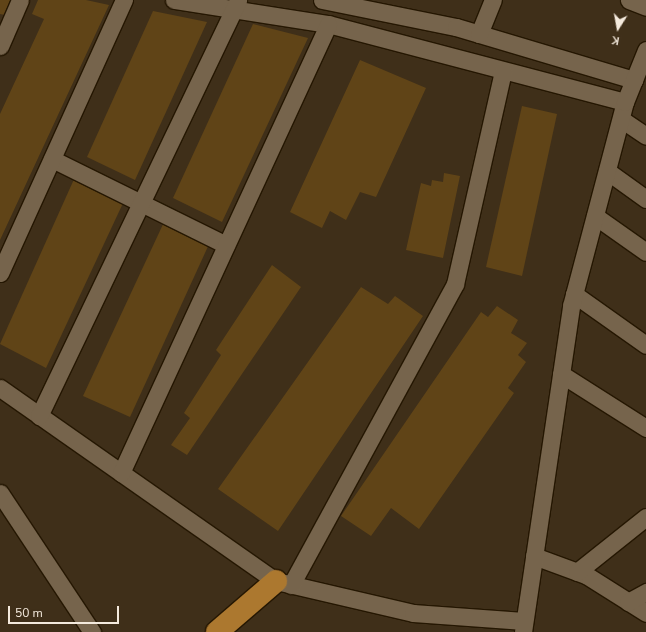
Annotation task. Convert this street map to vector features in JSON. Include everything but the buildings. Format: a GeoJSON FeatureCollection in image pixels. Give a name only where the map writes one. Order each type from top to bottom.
{"type":"FeatureCollection","features":[{"type":"Feature","properties":{"kind":"main road"},"geometry":{"type":"LineString","coordinates":[[217,632],[283,583]]}},
{"type":"Feature","properties":{"kind":"street"},"geometry":{"type":"LineString","coordinates":[[0,46],[20,0]]}},
{"type":"Feature","properties":{"kind":"street"},"geometry":{"type":"LineString","coordinates":[[0,272],[124,0]]}},
{"type":"Feature","properties":{"kind":"street"},"geometry":{"type":"LineString","coordinates":[[174,0],[236,5],[328,24],[626,102]]}},
{"type":"Feature","properties":{"kind":"street"},"geometry":{"type":"LineString","coordinates":[[322,0],[479,34],[634,80]]}},
{"type":"Feature","properties":{"kind":"street"},"geometry":{"type":"LineString","coordinates":[[479,34],[493,0]]}},
{"type":"Feature","properties":{"kind":"street"},"geometry":{"type":"LineString","coordinates":[[629,0],[646,7]]}},
{"type":"Feature","properties":{"kind":"street"},"geometry":{"type":"LineString","coordinates":[[39,416],[236,5]]}},
{"type":"Feature","properties":{"kind":"street"},"geometry":{"type":"LineString","coordinates":[[121,473],[328,24]]}},
{"type":"Feature","properties":{"kind":"street"},"geometry":{"type":"LineString","coordinates":[[0,388],[121,473],[283,583],[414,613],[524,627],[574,294],[626,102],[645,56]]}},
{"type":"Feature","properties":{"kind":"street"},"geometry":{"type":"LineString","coordinates":[[283,583],[455,284],[503,71]]}},
{"type":"Feature","properties":{"kind":"street"},"geometry":{"type":"LineString","coordinates":[[621,119],[646,136]]}},
{"type":"Feature","properties":{"kind":"street"},"geometry":{"type":"LineString","coordinates":[[52,159],[226,245]]}},
{"type":"Feature","properties":{"kind":"street"},"geometry":{"type":"LineString","coordinates":[[607,171],[646,199]]}},
{"type":"Feature","properties":{"kind":"street"},"geometry":{"type":"LineString","coordinates":[[595,216],[646,252]]}},
{"type":"Feature","properties":{"kind":"street"},"geometry":{"type":"LineString","coordinates":[[574,294],[646,344]]}},
{"type":"Feature","properties":{"kind":"street"},"geometry":{"type":"LineString","coordinates":[[561,374],[646,428]]}},
{"type":"Feature","properties":{"kind":"street"},"geometry":{"type":"LineString","coordinates":[[0,493],[92,632]]}},
{"type":"Feature","properties":{"kind":"street"},"geometry":{"type":"LineString","coordinates":[[577,572],[646,517]]}},
{"type":"Feature","properties":{"kind":"street"},"geometry":{"type":"LineString","coordinates":[[534,556],[577,572],[646,613]]}},
{"type":"Feature","properties":{"kind":"street"},"geometry":{"type":"LineString","coordinates":[[628,602],[646,592]]}}]}
